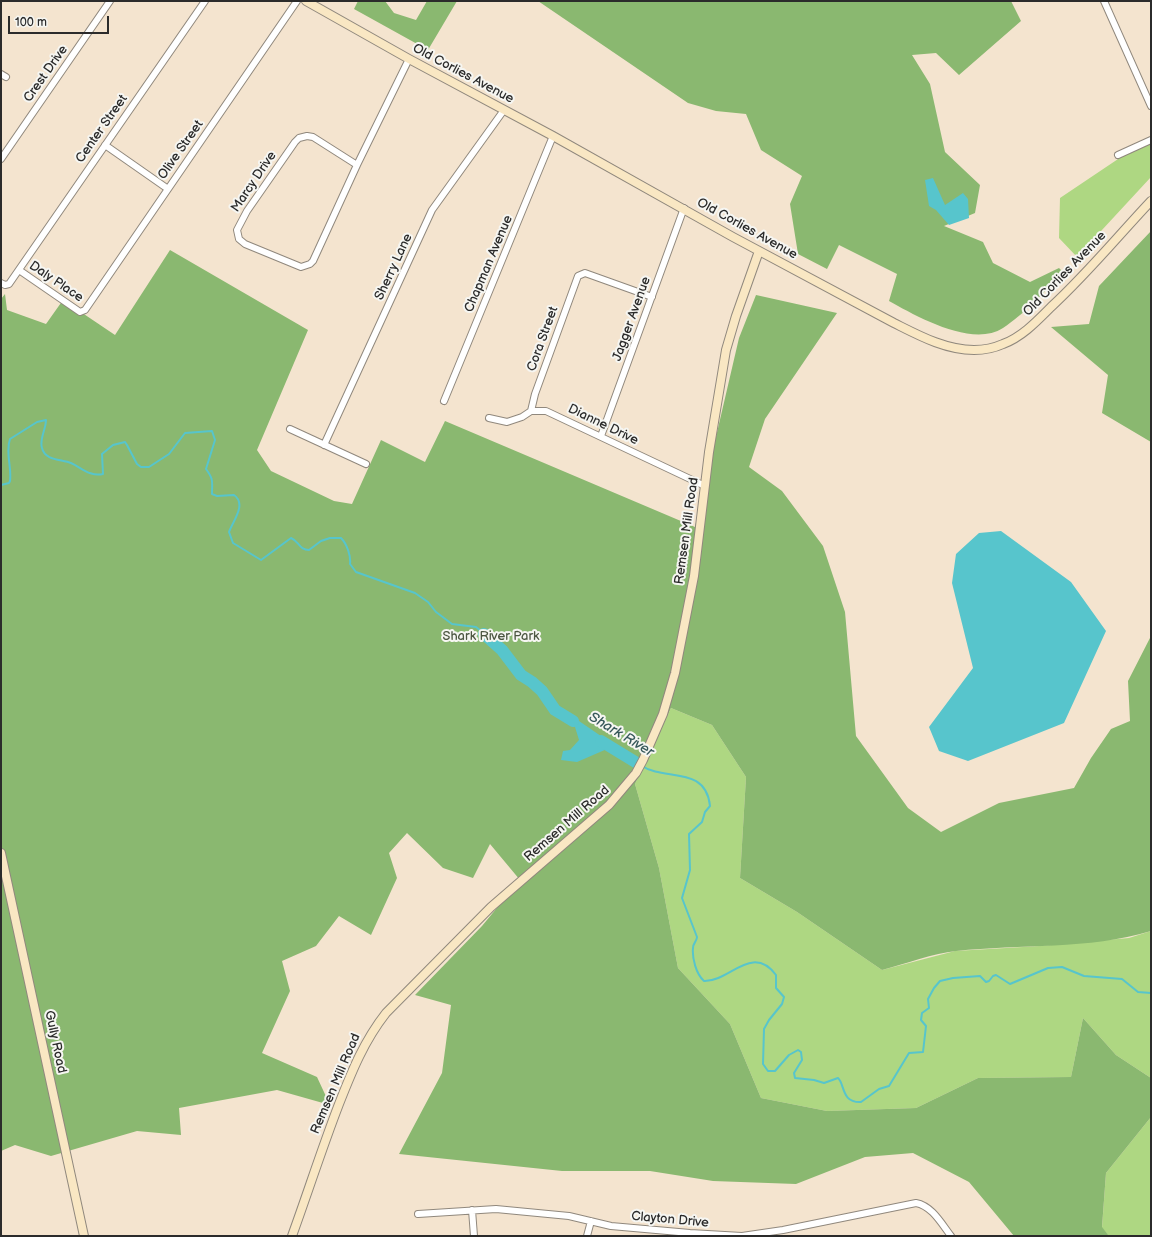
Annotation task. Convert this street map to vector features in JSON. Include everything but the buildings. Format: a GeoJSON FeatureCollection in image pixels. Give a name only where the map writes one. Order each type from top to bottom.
{"type":"FeatureCollection","features":[{"type":"Feature","properties":{"kind":"street","name":"Crest Drive"},"geometry":{"type":"LineString","coordinates":[[1,159],[110,1]]}},
{"type":"Feature","properties":{"kind":"street","name":"Center Street"},"geometry":{"type":"LineString","coordinates":[[19,270],[205,1]]}},
{"type":"Feature","properties":{"kind":"street","name":"Olive Street"},"geometry":{"type":"LineString","coordinates":[[83,312],[297,1]]}},
{"type":"Feature","properties":{"kind":"street","name":"Old Corlies Avenue"},"geometry":{"type":"LineString","coordinates":[[306,1],[409,59],[684,208],[759,251],[919,336],[959,348],[985,349],[1009,342],[1041,317],[1094,264],[1151,200]]}},
{"type":"Feature","properties":{"kind":"street"},"geometry":{"type":"LineString","coordinates":[[1104,1],[1151,106]]}},
{"type":"Feature","properties":{"kind":"street","name":"Marcy Drive"},"geometry":{"type":"LineString","coordinates":[[357,165],[313,137],[306,136],[299,138],[238,226],[237,234],[239,239],[245,244],[296,266],[301,267],[310,264],[409,59]]}},
{"type":"Feature","properties":{"kind":"street","name":"Sherry Lane"},"geometry":{"type":"LineString","coordinates":[[324,445],[432,210],[504,110]]}},
{"type":"Feature","properties":{"kind":"street","name":"Chapman Avenue"},"geometry":{"type":"LineString","coordinates":[[444,401],[553,136]]}},
{"type":"Feature","properties":{"kind":"street"},"geometry":{"type":"LineString","coordinates":[[1118,156],[1151,140]]}},
{"type":"Feature","properties":{"kind":"street"},"geometry":{"type":"LineString","coordinates":[[105,145],[168,189]]}},
{"type":"Feature","properties":{"kind":"street","name":"Jagger Avenue"},"geometry":{"type":"LineString","coordinates":[[601,436],[684,208]]}},
{"type":"Feature","properties":{"kind":"street","name":"Remsen Mill Road"},"geometry":{"type":"LineString","coordinates":[[292,1236],[321,1152],[352,1070],[372,1030],[386,1013],[491,907],[601,812],[620,793],[643,760],[663,714],[675,673],[694,576],[705,486],[726,350],[736,316],[759,251]]}},
{"type":"Feature","properties":{"kind":"street","name":"Daly Place"},"geometry":{"type":"LineString","coordinates":[[1,283],[5,285],[9,284],[19,270],[80,312],[83,312]]}},
{"type":"Feature","properties":{"kind":"street","name":"Cora Street"},"geometry":{"type":"LineString","coordinates":[[531,411],[535,394],[578,276],[585,273],[652,297]]}},
{"type":"Feature","properties":{"kind":"street"},"geometry":{"type":"LineString","coordinates":[[488,418],[500,421],[514,421],[531,411]]}},
{"type":"Feature","properties":{"kind":"street","name":"Dianne Drive"},"geometry":{"type":"LineString","coordinates":[[531,411],[546,411],[705,486]]}},
{"type":"Feature","properties":{"kind":"street"},"geometry":{"type":"LineString","coordinates":[[290,430],[366,464]]}},
{"type":"Feature","properties":{"kind":"street","name":"Gully Road"},"geometry":{"type":"LineString","coordinates":[[1,852],[84,1236]]}},
{"type":"Feature","properties":{"kind":"street","name":"Clayton Drive"},"geometry":{"type":"LineString","coordinates":[[418,1214],[496,1209],[531,1211],[591,1221],[611,1226],[742,1236],[783,1230],[910,1203],[918,1203],[931,1210],[951,1236]]}},
{"type":"Feature","properties":{"kind":"street"},"geometry":{"type":"LineString","coordinates":[[472,1210],[474,1236]]}},
{"type":"Feature","properties":{"kind":"street"},"geometry":{"type":"LineString","coordinates":[[587,1236],[591,1221]]}},
{"type":"Feature","properties":{"kind":"green space"},"geometry":{"type":"Polygon","coordinates":[[[358,1],[385,1],[394,13],[416,20],[427,1],[457,1],[428,50],[354,9],[358,1]]]}},
{"type":"Feature","properties":{"kind":"green space"},"geometry":{"type":"Polygon","coordinates":[[[538,1],[1011,1],[1021,21],[959,75],[936,53],[912,55],[930,84],[945,152],[980,185],[975,213],[944,226],[983,242],[993,263],[1030,282],[1059,268],[1063,272],[1019,316],[1003,328],[990,333],[976,334],[944,328],[914,314],[889,301],[897,274],[839,245],[827,269],[798,254],[790,204],[802,176],[761,150],[746,114],[716,111],[688,103],[538,1]]]}},
{"type":"Feature","properties":{"kind":"green space"},"geometry":{"type":"Polygon","coordinates":[[[1151,142],[1151,177],[1077,257],[1059,238],[1060,198],[1127,153],[1151,142]]]}},
{"type":"Feature","properties":{"kind":"green space"},"geometry":{"type":"Polygon","coordinates":[[[1151,231],[1151,442],[1102,413],[1108,375],[1051,327],[1089,324],[1099,286],[1151,231]]]}},
{"type":"Feature","properties":{"kind":"green space","name":"Shark River Park"},"geometry":{"type":"Polygon","coordinates":[[[170,250],[308,330],[257,450],[271,471],[334,501],[352,504],[381,440],[425,462],[445,421],[695,527],[739,338],[756,295],[837,313],[765,419],[749,467],[782,491],[823,546],[845,612],[856,736],[908,808],[941,832],[999,803],[1074,788],[1091,758],[1111,729],[1130,721],[1128,681],[1151,636],[1151,931],[1127,937],[1079,944],[947,952],[882,970],[797,912],[740,878],[746,777],[712,725],[671,708],[635,784],[659,868],[678,968],[730,1024],[761,1098],[827,1111],[916,1108],[978,1078],[1071,1077],[1083,1018],[1116,1055],[1151,1078],[1151,1117],[1106,1173],[1102,1227],[1109,1236],[1014,1236],[969,1182],[913,1153],[865,1157],[796,1184],[713,1181],[650,1171],[562,1171],[399,1154],[442,1073],[451,1005],[415,995],[482,926],[520,880],[490,844],[473,878],[443,868],[407,833],[389,853],[397,878],[371,935],[339,916],[316,946],[282,961],[290,991],[262,1053],[317,1077],[330,1105],[277,1090],[179,1108],[181,1135],[137,1131],[51,1156],[15,1145],[1,1151],[1,299],[5,294],[7,310],[46,324],[63,300],[115,335],[170,250]]]}},
{"type":"Feature","properties":{"kind":"green space"},"geometry":{"type":"Polygon","coordinates":[[[671,708],[712,725],[746,777],[740,878],[797,912],[882,970],[955,951],[1040,946],[1129,938],[1151,931],[1151,1078],[1116,1055],[1083,1018],[1071,1077],[978,1078],[916,1108],[827,1111],[761,1098],[730,1024],[678,968],[659,868],[635,784],[671,708]]]}},
{"type":"Feature","properties":{"kind":"green space"},"geometry":{"type":"Polygon","coordinates":[[[1151,1117],[1151,1236],[1109,1236],[1102,1228],[1106,1173],[1151,1117]]]}},
{"type":"Feature","properties":{"kind":"water"},"geometry":{"type":"Polygon","coordinates":[[[933,178],[945,205],[963,193],[968,199],[969,218],[949,225],[936,210],[929,206],[925,180],[933,178]]]}},
{"type":"Feature","properties":{"kind":"water"},"geometry":{"type":"Polygon","coordinates":[[[1001,531],[1071,582],[1106,631],[1064,723],[968,761],[939,751],[929,727],[973,668],[952,583],[956,554],[979,533],[1001,531]]]}},
{"type":"Feature","properties":{"kind":"water"},"geometry":{"type":"Polygon","coordinates":[[[563,710],[614,745],[614,750],[607,749],[577,762],[561,760],[563,751],[570,750],[579,740],[575,727],[559,714],[563,710]]]}},
{"type":"Feature","properties":{"kind":"waterway","name":"Shark River"},"geometry":{"type":"LineString","coordinates":[[1,485],[9,483],[10,481],[8,454],[10,439],[37,422],[46,420],[41,445],[47,455],[54,459],[71,463],[86,472],[98,475],[103,474],[102,454],[113,445],[125,442],[137,464],[141,467],[149,467],[169,454],[185,433],[212,431],[215,440],[206,469],[212,481],[212,494],[217,496],[234,495],[238,499],[239,503],[238,513],[229,532],[233,543],[261,560],[291,538],[306,550],[309,550],[321,541],[330,538],[341,538],[348,550],[350,564],[356,572],[415,593],[428,602],[436,612],[452,624],[476,627],[501,647],[515,667],[531,681],[559,714]]}},
{"type":"Feature","properties":{"kind":"waterway","name":"Shark River"},"geometry":{"type":"LineString","coordinates":[[484,634],[502,650],[521,675],[542,691],[555,710],[573,721]]}},
{"type":"Feature","properties":{"kind":"waterway","name":"Shark River"},"geometry":{"type":"LineString","coordinates":[[601,741],[637,763]]}},
{"type":"Feature","properties":{"kind":"waterway","name":"Shark River"},"geometry":{"type":"LineString","coordinates":[[642,766],[661,773],[693,779],[701,785],[707,793],[710,806],[705,812],[702,822],[689,834],[690,870],[682,898],[697,937],[693,946],[694,961],[697,970],[704,981],[713,980],[749,963],[758,963],[767,966],[776,975],[776,988],[784,997],[782,1004],[769,1020],[764,1029],[763,1064],[768,1071],[775,1071],[789,1055],[798,1050],[801,1052],[802,1060],[794,1073],[795,1078],[814,1080],[824,1083],[838,1078],[850,1100],[861,1102],[879,1089],[889,1086],[909,1053],[923,1052],[926,1026],[921,1020],[922,1013],[929,1008],[928,999],[940,981],[953,978],[980,976],[986,982],[996,975],[1010,984],[1048,968],[1062,967],[1084,976],[1122,979],[1138,992],[1151,993]]}}]}
